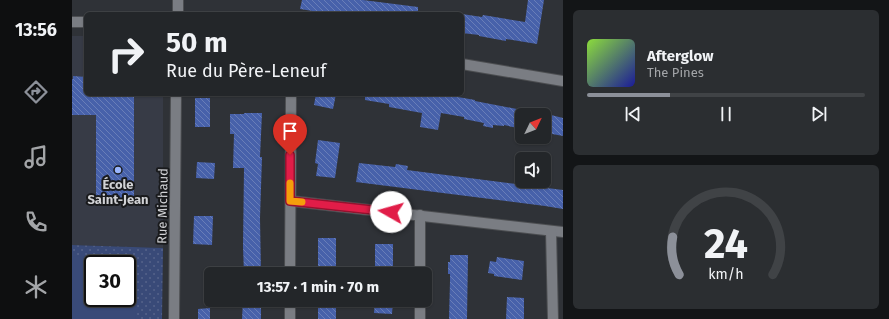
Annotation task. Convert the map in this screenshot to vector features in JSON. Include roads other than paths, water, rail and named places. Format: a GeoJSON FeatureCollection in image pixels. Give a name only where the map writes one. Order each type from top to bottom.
{"type":"FeatureCollection","features":[{"type":"Feature","properties":{"kind":"street"},"geometry":{"type":"LineString","coordinates":[[178,0],[178,12]]}},
{"type":"Feature","properties":{"kind":"street"},"geometry":{"type":"LineString","coordinates":[[72,22],[84,22]]}},
{"type":"Feature","properties":{"kind":"street"},"geometry":{"type":"LineString","coordinates":[[464,64],[563,81]]}},
{"type":"Feature","properties":{"kind":"street","name":"Rue Michaud"},"geometry":{"type":"LineString","coordinates":[[174,319],[176,96]]}},
{"type":"Feature","properties":{"kind":"street"},"geometry":{"type":"LineString","coordinates":[[290,96],[290,267]]}},
{"type":"Feature","properties":{"kind":"street"},"geometry":{"type":"LineString","coordinates":[[290,201],[563,232]]}},
{"type":"Feature","properties":{"kind":"street"},"geometry":{"type":"LineString","coordinates":[[420,216],[420,267]]}},
{"type":"Feature","properties":{"kind":"street"},"geometry":{"type":"LineString","coordinates":[[551,231],[553,319]]}},
{"type":"Feature","properties":{"kind":"street"},"geometry":{"type":"LineString","coordinates":[[290,307],[290,319]]}},
{"type":"Feature","properties":{"kind":"street"},"geometry":{"type":"LineString","coordinates":[[420,307],[420,319]]}},
{"type":"Feature","properties":{"kind":"place","name":"École Saint-Jean"},"geometry":{"type":"Point","coordinates":[118,170]}}]}
